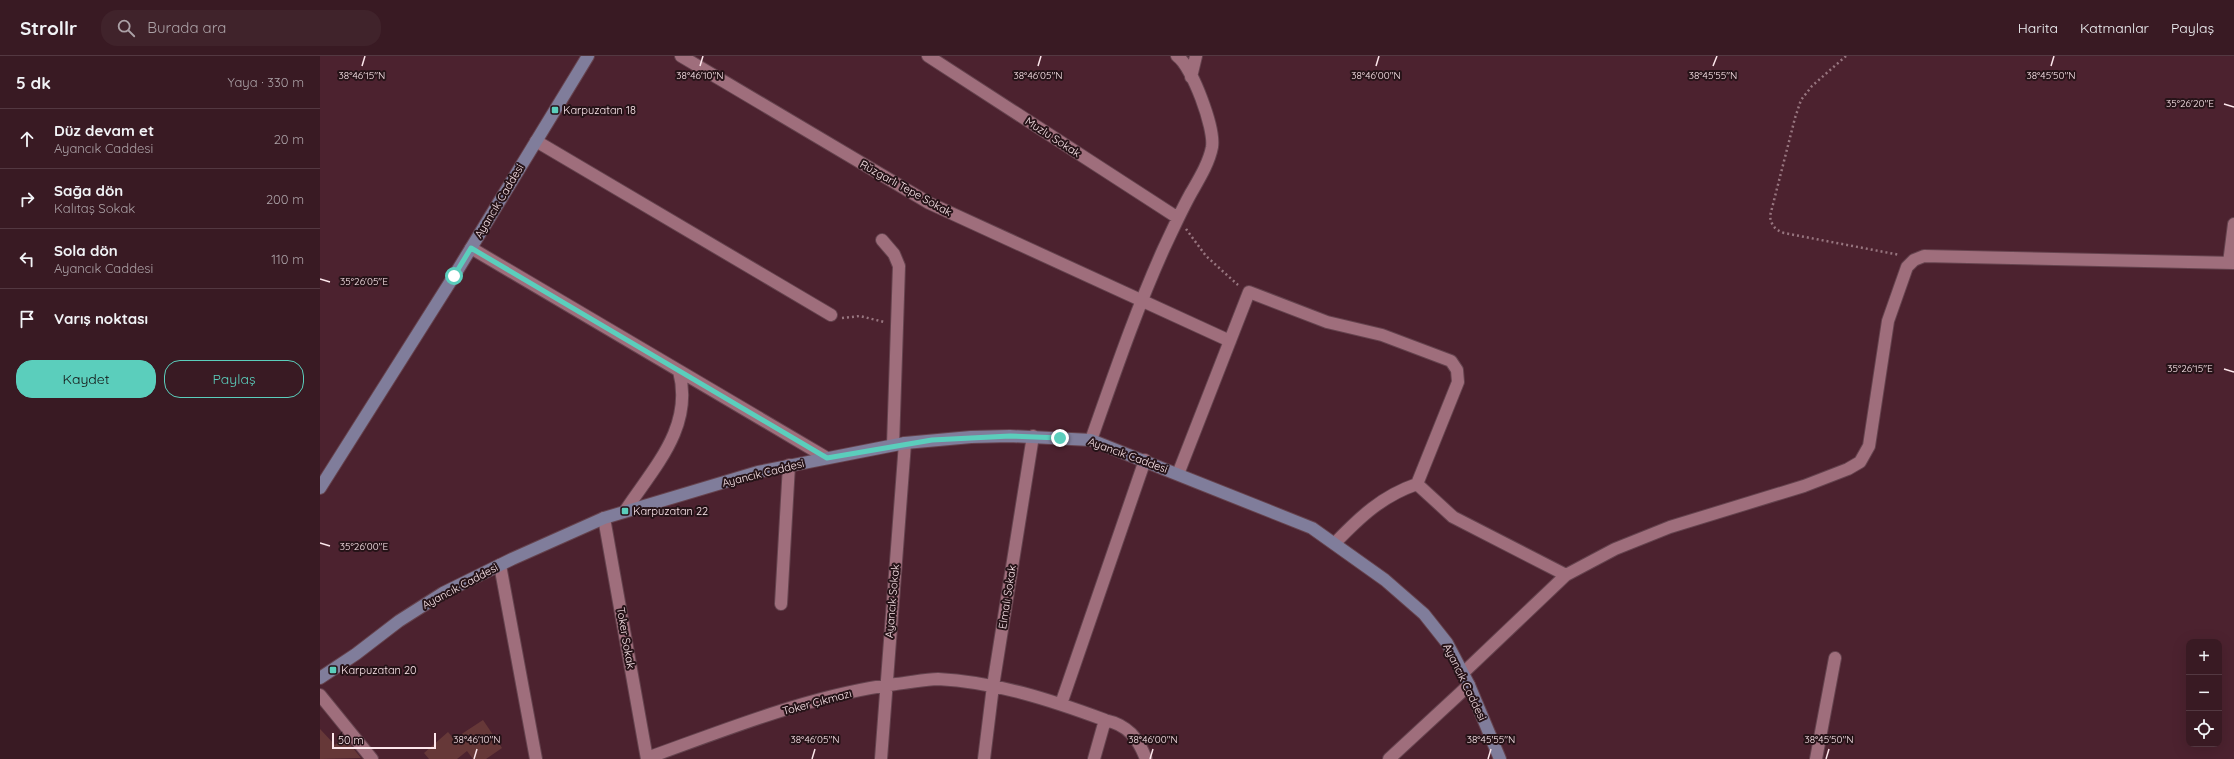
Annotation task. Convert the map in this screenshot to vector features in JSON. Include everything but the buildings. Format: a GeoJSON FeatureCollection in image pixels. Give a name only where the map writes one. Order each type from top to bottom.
{"type":"FeatureCollection","features":[{"type":"Feature","properties":{"kind":"street","name":"Ayancık Caddesi"},"geometry":{"type":"LineString","coordinates":[[320,488],[471,248],[588,56]]}},
{"type":"Feature","properties":{"kind":"street","name":"Rüzgarlı Tepe Sokak"},"geometry":{"type":"LineString","coordinates":[[681,56],[930,203],[1140,302],[1230,341]]}},
{"type":"Feature","properties":{"kind":"street","name":"Muzlu Sokak"},"geometry":{"type":"LineString","coordinates":[[928,56],[1178,218]]}},
{"type":"Feature","properties":{"kind":"street"},"geometry":{"type":"LineString","coordinates":[[1191,77],[1196,56]]}},
{"type":"Feature","properties":{"kind":"street"},"geometry":{"type":"LineString","coordinates":[[1091,440],[1140,302],[1178,218],[1209,160],[1212,144],[1211,127],[1191,77],[1178,57]]}},
{"type":"Feature","properties":{"kind":"street"},"geometry":{"type":"LineString","coordinates":[[536,141],[831,315]]}},
{"type":"Feature","properties":{"kind":"street"},"geometry":{"type":"LineString","coordinates":[[1463,673],[1566,575],[1615,549],[1663,529],[1804,486],[1848,469],[1860,462],[1869,446],[1888,321],[1905,271],[1914,260],[1924,256],[2231,263],[2234,224]]}},
{"type":"Feature","properties":{"kind":"street"},"geometry":{"type":"LineString","coordinates":[[882,240],[894,254],[899,266],[893,446]]}},
{"type":"Feature","properties":{"kind":"street"},"geometry":{"type":"LineString","coordinates":[[471,248],[827,458]]}},
{"type":"Feature","properties":{"kind":"street"},"geometry":{"type":"LineString","coordinates":[[1178,474],[1249,292],[1327,322],[1382,334],[1446,358],[1454,365],[1458,376],[1458,382],[1435,444],[1416,484],[1401,489],[1375,505],[1335,543]]}},
{"type":"Feature","properties":{"kind":"street"},"geometry":{"type":"LineString","coordinates":[[625,512],[678,426],[683,405],[679,371]]}},
{"type":"Feature","properties":{"kind":"street","name":"Ayancık Caddesi"},"geometry":{"type":"LineString","coordinates":[[320,678],[421,606],[500,565],[604,518],[758,472],[789,465],[905,443],[971,437],[1033,436],[1091,440],[1145,460],[1312,528],[1335,543],[1385,580],[1424,614],[1447,643],[1469,685],[1500,759]]}},
{"type":"Feature","properties":{"kind":"street","name":"Elmalı Sokak"},"geometry":{"type":"LineString","coordinates":[[984,759],[993,686],[1033,436]]}},
{"type":"Feature","properties":{"kind":"street","name":"Ayancık Sokak"},"geometry":{"type":"LineString","coordinates":[[881,759],[885,686],[905,443]]}},
{"type":"Feature","properties":{"kind":"street"},"geometry":{"type":"LineString","coordinates":[[1060,704],[1145,460]]}},
{"type":"Feature","properties":{"kind":"street"},"geometry":{"type":"LineString","coordinates":[[781,604],[789,465]]}},
{"type":"Feature","properties":{"kind":"street"},"geometry":{"type":"LineString","coordinates":[[1416,484],[1454,517],[1566,575]]}},
{"type":"Feature","properties":{"kind":"street","name":"Toker Sokak"},"geometry":{"type":"LineString","coordinates":[[604,518],[647,758]]}},
{"type":"Feature","properties":{"kind":"street"},"geometry":{"type":"LineString","coordinates":[[500,565],[536,759]]}},
{"type":"Feature","properties":{"kind":"street"},"geometry":{"type":"LineString","coordinates":[[1816,759],[1835,658]]}},
{"type":"Feature","properties":{"kind":"street","name":"Toker Çıkmazı"},"geometry":{"type":"LineString","coordinates":[[647,758],[734,726],[796,707],[885,686],[937,679],[993,686],[1060,704],[1118,724],[1130,731],[1140,744],[1146,759]]}},
{"type":"Feature","properties":{"kind":"street"},"geometry":{"type":"LineString","coordinates":[[1389,759],[1469,685]]}},
{"type":"Feature","properties":{"kind":"street"},"geometry":{"type":"LineString","coordinates":[[320,695],[372,759]]}},
{"type":"Feature","properties":{"kind":"street"},"geometry":{"type":"LineString","coordinates":[[1094,759],[1105,720]]}},
{"type":"Feature","properties":{"kind":"path"},"geometry":{"type":"LineString","coordinates":[[1846,56],[1806,93],[1797,109],[1770,216],[1771,222],[1776,229],[1784,233],[1868,248],[1914,260]]}},
{"type":"Feature","properties":{"kind":"path"},"geometry":{"type":"LineString","coordinates":[[1178,218],[1196,244],[1216,267],[1249,292]]}},
{"type":"Feature","properties":{"kind":"path"},"geometry":{"type":"LineString","coordinates":[[831,315],[841,318],[870,317],[888,323],[897,329]]}},
{"type":"Feature","properties":{"kind":"place","name":"Karpuzatan 18"},"geometry":{"type":"Point","coordinates":[555,110]}},
{"type":"Feature","properties":{"kind":"place","name":"Karpuzatan 22"},"geometry":{"type":"Point","coordinates":[625,511]}},
{"type":"Feature","properties":{"kind":"place","name":"Karpuzatan 20"},"geometry":{"type":"Point","coordinates":[333,670]}},
{"type":"Feature","properties":{"kind":"route"},"geometry":{"type":"LineString","coordinates":[[454,276],[471,248],[827,458],[905,443],[932,440],[1010,436],[1060,438]]}}]}
